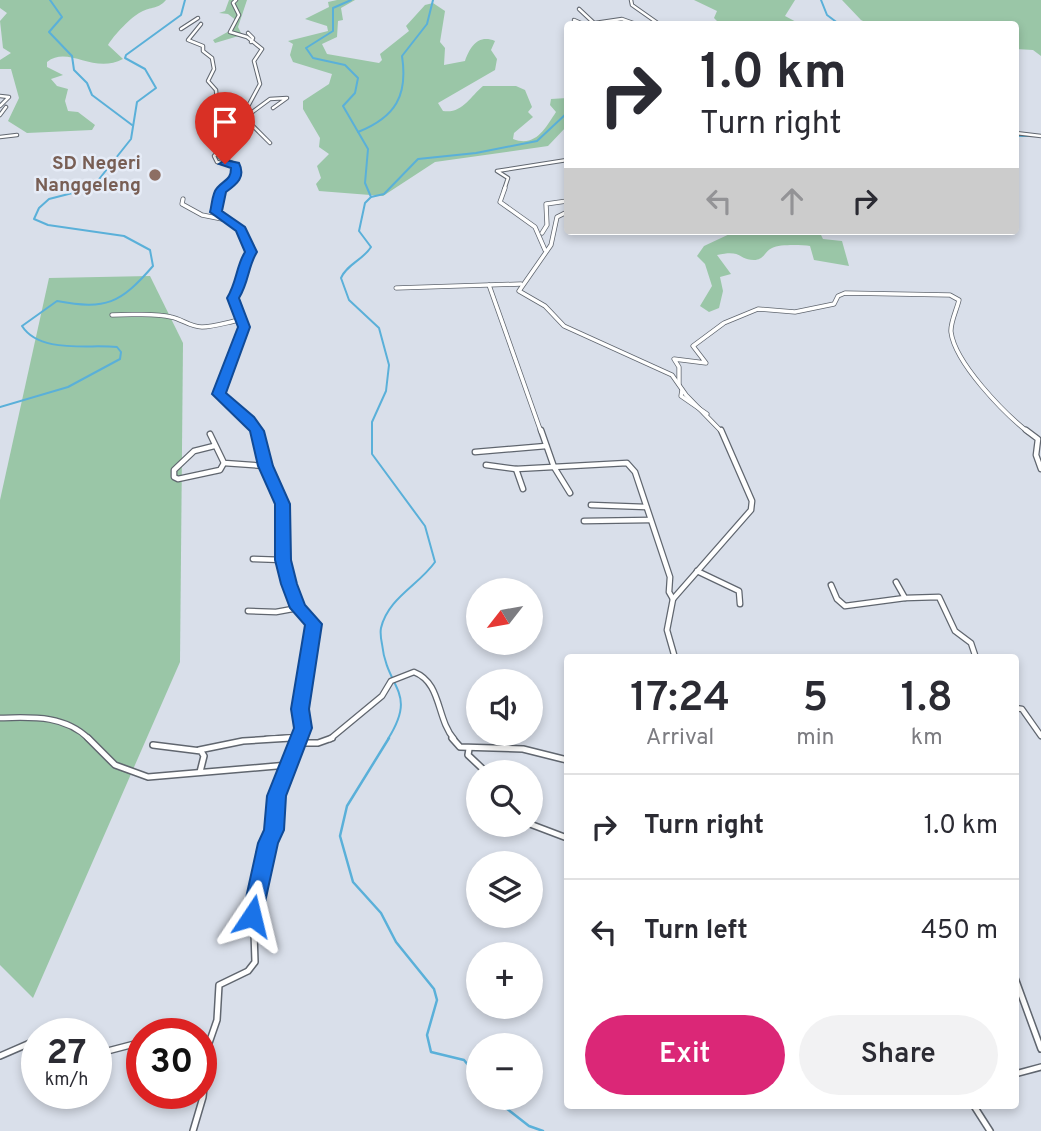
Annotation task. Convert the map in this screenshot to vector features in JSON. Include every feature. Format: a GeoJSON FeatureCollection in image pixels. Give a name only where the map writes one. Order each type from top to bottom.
{"type":"FeatureCollection","features":[{"type":"Feature","properties":{"kind":"street"},"geometry":{"type":"LineString","coordinates":[[236,0],[233,3],[239,15],[230,32],[247,37],[262,49],[254,61],[259,86],[246,110],[248,133],[244,139],[219,156],[236,165]]}},
{"type":"Feature","properties":{"kind":"street"},"geometry":{"type":"LineString","coordinates":[[631,0],[632,5],[655,21]]}},
{"type":"Feature","properties":{"kind":"street"},"geometry":{"type":"LineString","coordinates":[[579,9],[592,21]]}},
{"type":"Feature","properties":{"kind":"street"},"geometry":{"type":"LineString","coordinates":[[181,29],[198,18]]}},
{"type":"Feature","properties":{"kind":"street"},"geometry":{"type":"LineString","coordinates":[[608,21],[629,21]]}},
{"type":"Feature","properties":{"kind":"street"},"geometry":{"type":"LineString","coordinates":[[201,24],[188,40],[202,46],[212,58],[214,69],[208,81],[216,90],[216,104],[235,111],[236,135],[214,159],[236,165]]}},
{"type":"Feature","properties":{"kind":"street"},"geometry":{"type":"LineString","coordinates":[[186,26],[197,29]]}},
{"type":"Feature","properties":{"kind":"street"},"geometry":{"type":"LineString","coordinates":[[248,33],[253,38],[251,42]]}},
{"type":"Feature","properties":{"kind":"street"},"geometry":{"type":"LineString","coordinates":[[0,96],[9,97],[0,106]]}},
{"type":"Feature","properties":{"kind":"street"},"geometry":{"type":"LineString","coordinates":[[248,119],[263,102],[277,96],[286,98],[273,108]]}},
{"type":"Feature","properties":{"kind":"street"},"geometry":{"type":"LineString","coordinates":[[0,115],[6,107]]}},
{"type":"Feature","properties":{"kind":"street"},"geometry":{"type":"LineString","coordinates":[[248,119],[270,144]]}},
{"type":"Feature","properties":{"kind":"street"},"geometry":{"type":"LineString","coordinates":[[1019,133],[1041,136]]}},
{"type":"Feature","properties":{"kind":"street"},"geometry":{"type":"LineString","coordinates":[[0,137],[17,135]]}},
{"type":"Feature","properties":{"kind":"street"},"geometry":{"type":"LineString","coordinates":[[542,233],[500,202],[508,178],[497,170],[564,160]]}},
{"type":"Feature","properties":{"kind":"street"},"geometry":{"type":"LineString","coordinates":[[223,219],[216,212],[216,202],[220,191],[234,180],[236,165]]}},
{"type":"Feature","properties":{"kind":"street"},"geometry":{"type":"LineString","coordinates":[[183,199],[182,204],[192,211],[223,219],[241,229],[251,252],[245,261],[242,283],[233,298],[244,327],[219,394],[254,425],[265,466],[284,509],[283,560],[298,608],[313,624],[300,705],[303,724],[277,796],[274,830],[253,902],[255,962],[248,971],[219,985],[216,1018]]}},
{"type":"Feature","properties":{"kind":"street"},"geometry":{"type":"LineString","coordinates":[[545,251],[542,233],[547,225],[546,204],[564,201]]}},
{"type":"Feature","properties":{"kind":"street"},"geometry":{"type":"LineString","coordinates":[[564,214],[557,217],[551,245],[521,284],[522,295],[545,306],[564,326],[666,370],[708,414],[727,439],[752,506],[673,599],[667,629],[674,654]]}},
{"type":"Feature","properties":{"kind":"street"},"geometry":{"type":"LineString","coordinates":[[396,288],[521,284]]}},
{"type":"Feature","properties":{"kind":"street"},"geometry":{"type":"LineString","coordinates":[[489,285],[554,467],[570,493]]}},
{"type":"Feature","properties":{"kind":"street"},"geometry":{"type":"LineString","coordinates":[[680,387],[679,367],[674,359],[706,363],[705,358],[693,346],[724,323],[758,309],[795,312],[824,307],[834,304],[838,296],[845,293],[950,295],[959,300],[951,331],[962,360],[1013,420],[1038,439],[1036,456],[1041,469]]}},
{"type":"Feature","properties":{"kind":"street"},"geometry":{"type":"LineString","coordinates":[[112,315],[135,313],[141,317],[172,317],[187,325],[202,327],[240,320]]}},
{"type":"Feature","properties":{"kind":"street"},"geometry":{"type":"LineString","coordinates":[[210,434],[224,463]]}},
{"type":"Feature","properties":{"kind":"street"},"geometry":{"type":"LineString","coordinates":[[214,446],[194,451],[174,470],[173,477],[178,479],[209,474],[220,470],[224,463]]}},
{"type":"Feature","properties":{"kind":"street"},"geometry":{"type":"LineString","coordinates":[[475,452],[546,446]]}},
{"type":"Feature","properties":{"kind":"street"},"geometry":{"type":"LineString","coordinates":[[224,463],[265,466]]}},
{"type":"Feature","properties":{"kind":"street"},"geometry":{"type":"LineString","coordinates":[[486,466],[516,469],[627,463],[635,472],[670,577],[669,592],[673,599]]}},
{"type":"Feature","properties":{"kind":"street"},"geometry":{"type":"LineString","coordinates":[[516,469],[523,489]]}},
{"type":"Feature","properties":{"kind":"street"},"geometry":{"type":"LineString","coordinates":[[592,505],[607,502],[621,508],[646,507]]}},
{"type":"Feature","properties":{"kind":"street"},"geometry":{"type":"LineString","coordinates":[[584,522],[650,520]]}},
{"type":"Feature","properties":{"kind":"street"},"geometry":{"type":"LineString","coordinates":[[253,559],[283,560]]}},
{"type":"Feature","properties":{"kind":"street"},"geometry":{"type":"LineString","coordinates":[[697,570],[740,591],[740,604]]}},
{"type":"Feature","properties":{"kind":"street"},"geometry":{"type":"LineString","coordinates":[[896,582],[905,598]]}},
{"type":"Feature","properties":{"kind":"street"},"geometry":{"type":"LineString","coordinates":[[831,585],[837,599],[845,606],[905,598],[939,597],[955,631],[971,643],[975,654]]}},
{"type":"Feature","properties":{"kind":"street"},"geometry":{"type":"LineString","coordinates":[[248,611],[276,612],[298,608]]}},
{"type":"Feature","properties":{"kind":"street"},"geometry":{"type":"LineString","coordinates":[[153,745],[199,750],[243,741],[298,740],[318,744],[329,740],[376,702],[393,680],[411,672],[424,676],[438,699],[446,729],[460,747],[523,748],[564,759]]}},
{"type":"Feature","properties":{"kind":"street"},"geometry":{"type":"LineString","coordinates":[[1019,708],[1023,709],[1041,736]]}},
{"type":"Feature","properties":{"kind":"street"},"geometry":{"type":"LineString","coordinates":[[0,718],[31,717],[64,721],[80,731],[115,765],[140,776],[163,778],[200,772],[288,765]]}},
{"type":"Feature","properties":{"kind":"street"},"geometry":{"type":"LineString","coordinates":[[470,748],[468,755],[473,760]]}},
{"type":"Feature","properties":{"kind":"street"},"geometry":{"type":"LineString","coordinates":[[199,750],[204,755],[200,772]]}},
{"type":"Feature","properties":{"kind":"street"},"geometry":{"type":"LineString","coordinates":[[543,827],[555,836],[564,838]]}},
{"type":"Feature","properties":{"kind":"street"},"geometry":{"type":"LineString","coordinates":[[1019,989],[1041,1049]]}},
{"type":"Feature","properties":{"kind":"street"},"geometry":{"type":"LineString","coordinates":[[0,1056],[21,1047]]}},
{"type":"Feature","properties":{"kind":"street"},"geometry":{"type":"LineString","coordinates":[[1019,1073],[1041,1067]]}},
{"type":"Feature","properties":{"kind":"street"},"geometry":{"type":"LineString","coordinates":[[193,1131],[199,1109]]}},
{"type":"Feature","properties":{"kind":"street"},"geometry":{"type":"LineString","coordinates":[[976,1109],[990,1131]]}},
{"type":"Feature","properties":{"kind":"green space"},"geometry":{"type":"Polygon","coordinates":[[[0,0],[166,0],[137,14],[108,45],[123,59],[102,64],[64,57],[47,62],[47,67],[63,75],[51,79],[57,86],[68,89],[65,101],[68,111],[78,112],[95,125],[92,130],[27,133],[8,121],[19,98],[11,69],[0,69],[0,60],[11,53],[3,48],[0,21],[7,13],[0,8],[0,0]]]}},
{"type":"Feature","properties":{"kind":"green space"},"geometry":{"type":"Polygon","coordinates":[[[229,0],[247,0],[238,27],[242,35],[215,43],[213,40],[233,29],[237,21],[228,14],[219,13],[225,11],[229,0]]]}},
{"type":"Feature","properties":{"kind":"green space"},"geometry":{"type":"Polygon","coordinates":[[[355,0],[341,8],[343,20],[338,21],[337,37],[322,44],[327,54],[379,63],[382,60],[380,54],[409,31],[406,26],[425,5],[433,3],[445,11],[440,42],[445,48],[444,65],[465,61],[472,47],[484,39],[495,41],[491,50],[497,59],[495,70],[438,103],[443,111],[461,107],[483,86],[516,86],[525,90],[532,107],[528,112],[533,117],[514,133],[513,139],[528,141],[539,134],[556,112],[550,105],[551,99],[564,98],[564,129],[548,146],[435,162],[383,196],[319,191],[316,184],[321,178],[317,166],[329,154],[319,147],[320,138],[303,109],[303,101],[329,84],[332,74],[293,62],[290,55],[293,44],[288,41],[328,31],[327,26],[305,19],[329,7],[328,2],[355,0]]]}},
{"type":"Feature","properties":{"kind":"green space"},"geometry":{"type":"Polygon","coordinates":[[[694,0],[795,0],[785,16],[794,21],[717,21],[714,18],[717,11],[694,0]]]}},
{"type":"Feature","properties":{"kind":"green space"},"geometry":{"type":"Polygon","coordinates":[[[842,0],[1041,0],[1041,56],[1033,50],[1019,49],[1019,21],[861,20],[842,0]]]}},
{"type":"Feature","properties":{"kind":"green space"},"geometry":{"type":"Polygon","coordinates":[[[727,235],[821,235],[823,239],[842,241],[849,266],[814,260],[810,246],[776,247],[760,259],[754,260],[732,253],[717,255],[731,274],[720,277],[723,291],[719,308],[709,312],[700,306],[712,286],[705,264],[697,256],[704,246],[727,235]]]}},
{"type":"Feature","properties":{"kind":"green space"},"geometry":{"type":"Polygon","coordinates":[[[150,276],[183,343],[180,662],[33,998],[0,965],[0,500],[49,278],[150,276]]]}},
{"type":"Feature","properties":{"kind":"waterway"},"geometry":{"type":"LineString","coordinates":[[50,0],[62,17],[49,32],[72,56],[74,70],[87,83],[92,95],[132,125]]}},
{"type":"Feature","properties":{"kind":"waterway"},"geometry":{"type":"LineString","coordinates":[[0,407],[68,387],[120,359],[121,352],[117,347],[52,344],[40,341],[22,326],[57,301],[88,305],[100,304],[121,296],[153,266],[150,250],[124,236],[48,225],[34,219],[39,208],[49,199],[92,188],[131,139],[137,102],[156,88],[145,69],[125,58],[126,55],[181,15],[185,0]]}},
{"type":"Feature","properties":{"kind":"waterway"},"geometry":{"type":"LineString","coordinates":[[351,0],[333,8],[333,31],[306,48],[313,58],[345,65],[358,78],[355,93],[343,106],[358,132]]}},
{"type":"Feature","properties":{"kind":"waterway"},"geometry":{"type":"LineString","coordinates":[[358,132],[382,119],[396,103],[403,82],[402,56],[427,24],[433,0]]}},
{"type":"Feature","properties":{"kind":"waterway"},"geometry":{"type":"LineString","coordinates":[[821,0],[827,15],[835,21]]}},
{"type":"Feature","properties":{"kind":"waterway"},"geometry":{"type":"LineString","coordinates":[[371,197],[384,194],[418,159],[476,153],[537,141],[564,116]]}},
{"type":"Feature","properties":{"kind":"waterway"},"geometry":{"type":"LineString","coordinates":[[358,132],[368,149],[365,183],[371,197]]}},
{"type":"Feature","properties":{"kind":"waterway"},"geometry":{"type":"LineString","coordinates":[[1019,136],[1028,136]]}},
{"type":"Feature","properties":{"kind":"waterway"},"geometry":{"type":"LineString","coordinates":[[371,197],[365,203],[359,231],[371,247],[341,278],[349,300],[379,328],[389,365],[386,391],[372,422],[372,454],[425,526],[435,562],[390,608],[381,628],[385,659],[401,700],[397,723],[388,739]]}},
{"type":"Feature","properties":{"kind":"waterway"},"geometry":{"type":"LineString","coordinates":[[389,738],[347,806],[340,836],[353,882],[381,913],[396,942],[434,989],[437,1000],[427,1035],[431,1052],[466,1062]]}},
{"type":"Feature","properties":{"kind":"waterway"},"geometry":{"type":"LineString","coordinates":[[509,1110],[529,1126],[543,1131]]}},
{"type":"Feature","properties":{"kind":"place","name":"SD Negeri Nanggeleng"},"geometry":{"type":"Point","coordinates":[155,175]}},
{"type":"Feature","properties":{"kind":"route"},"geometry":{"type":"LineString","coordinates":[[225,164],[236,165],[237,172],[234,180],[220,191],[216,212],[241,229],[251,252],[245,261],[242,283],[233,298],[236,312],[244,327],[219,394],[249,420],[257,431],[262,457],[284,513],[283,560],[289,584],[298,608],[313,622],[300,709],[303,728],[277,796],[274,830],[269,838],[252,916]]}}]}
